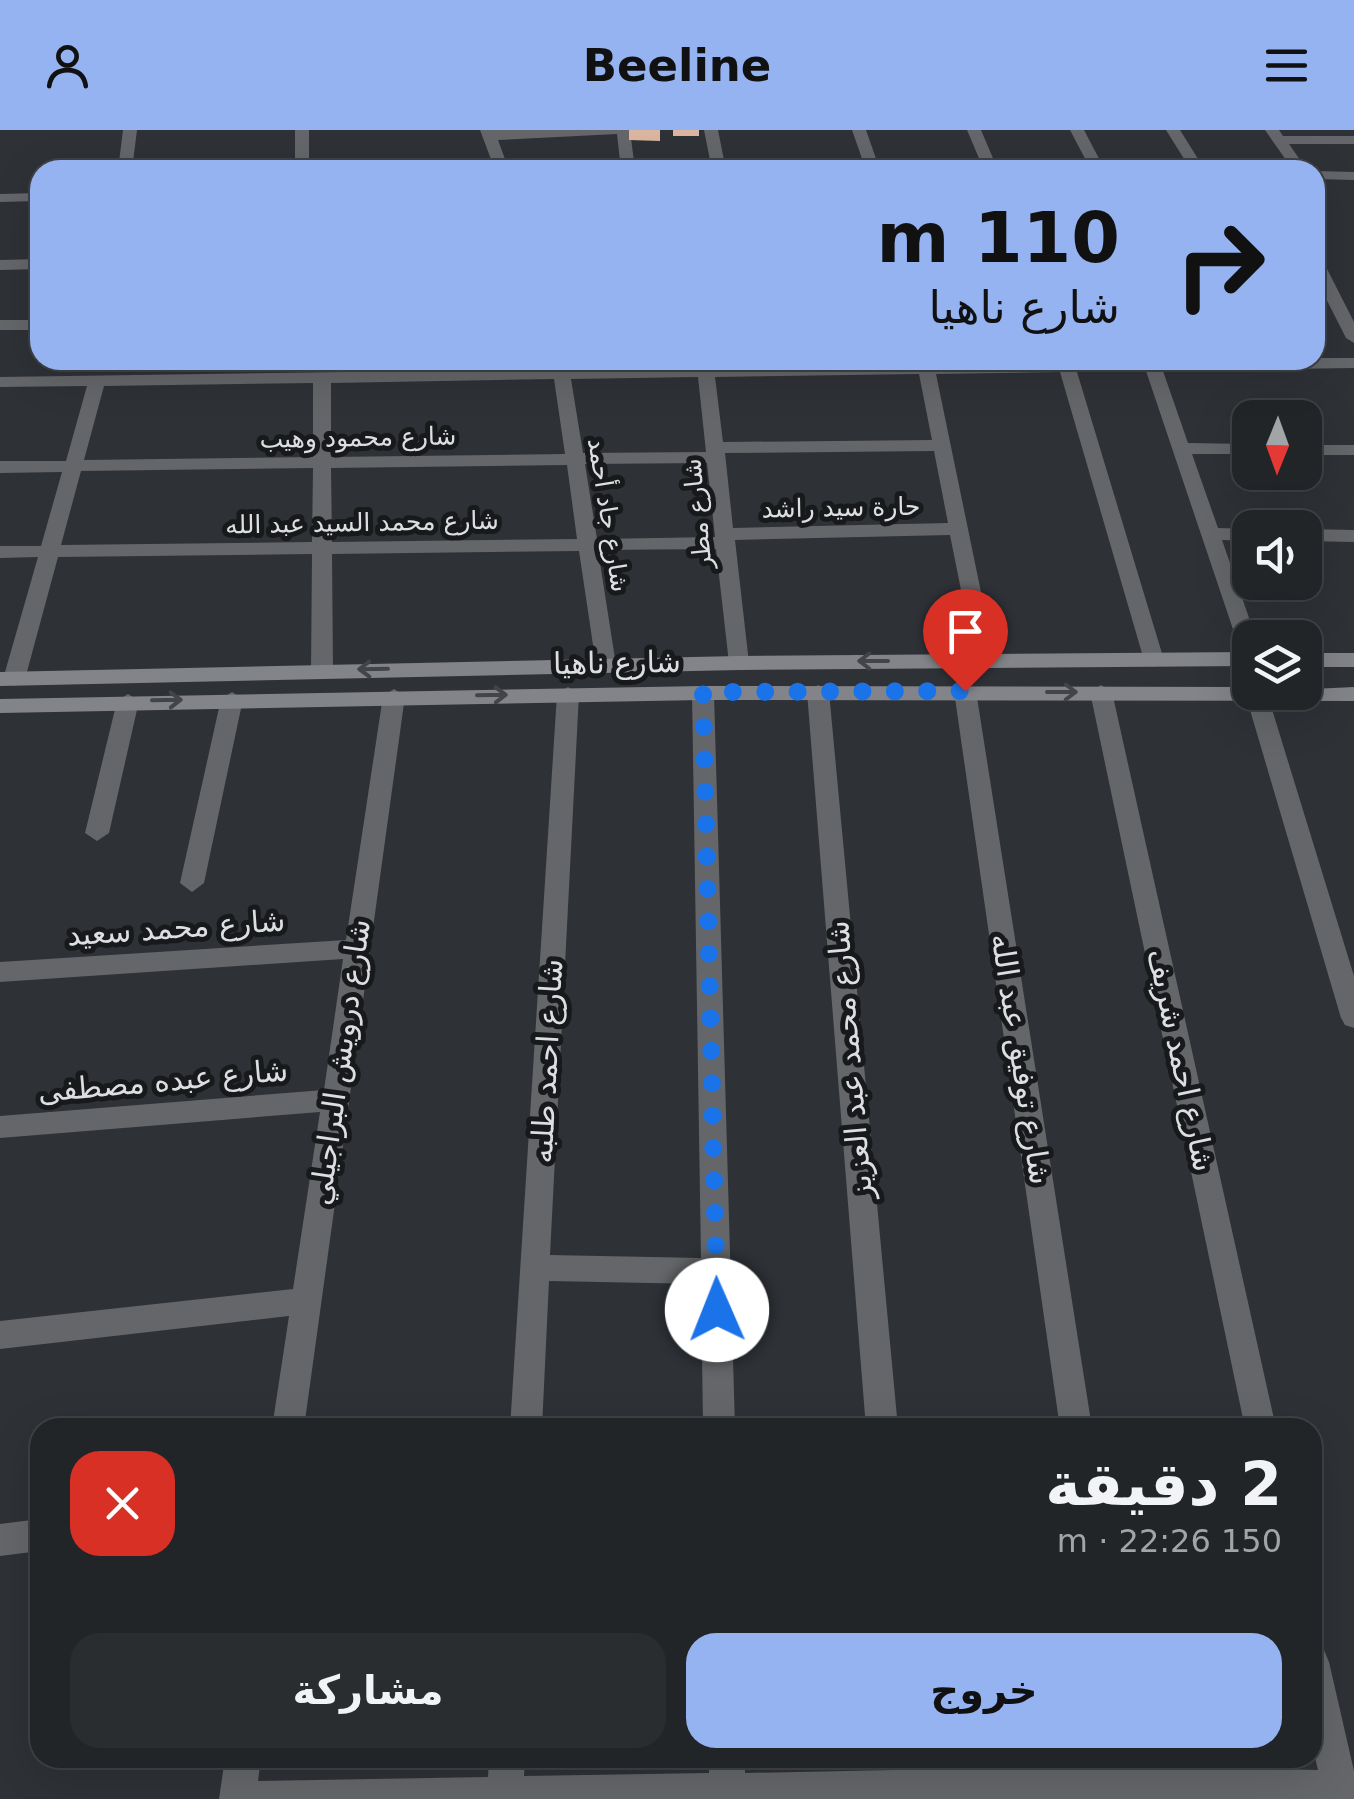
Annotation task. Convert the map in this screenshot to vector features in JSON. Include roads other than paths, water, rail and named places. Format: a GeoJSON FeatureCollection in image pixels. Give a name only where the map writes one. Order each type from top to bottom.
{"type":"FeatureCollection","features":[{"type":"Feature","properties":{"kind":"main road","name":"شارع ناهيا"},"geometry":{"type":"LineString","coordinates":[[7,679],[606,664],[1232,660]]}},
{"type":"Feature","properties":{"kind":"main road"},"geometry":{"type":"LineString","coordinates":[[1322,660],[1354,660]]}},
{"type":"Feature","properties":{"kind":"main road","name":"شارع ناهيا"},"geometry":{"type":"LineString","coordinates":[[0,706],[703,692],[1232,693]]}},
{"type":"Feature","properties":{"kind":"main road","name":"شارع ناهيا"},"geometry":{"type":"LineString","coordinates":[[1322,694],[1354,694]]}},
{"type":"Feature","properties":{"kind":"street"},"geometry":{"type":"LineString","coordinates":[[126,160],[130,130]]}},
{"type":"Feature","properties":{"kind":"street"},"geometry":{"type":"LineString","coordinates":[[302,130],[302,160]]}},
{"type":"Feature","properties":{"kind":"street"},"geometry":{"type":"LineString","coordinates":[[498,160],[488,133],[620,130],[626,160]]}},
{"type":"Feature","properties":{"kind":"street"},"geometry":{"type":"LineString","coordinates":[[711,130],[717,160]]}},
{"type":"Feature","properties":{"kind":"street"},"geometry":{"type":"LineString","coordinates":[[860,130],[870,160]]}},
{"type":"Feature","properties":{"kind":"street"},"geometry":{"type":"LineString","coordinates":[[974,130],[987,160]]}},
{"type":"Feature","properties":{"kind":"street"},"geometry":{"type":"LineString","coordinates":[[1078,130],[1093,160]]}},
{"type":"Feature","properties":{"kind":"street"},"geometry":{"type":"LineString","coordinates":[[1173,130],[1192,160]]}},
{"type":"Feature","properties":{"kind":"street"},"geometry":{"type":"LineString","coordinates":[[1276,135],[1354,140]]}},
{"type":"Feature","properties":{"kind":"street"},"geometry":{"type":"LineString","coordinates":[[1276,135],[1293,160]]}},
{"type":"Feature","properties":{"kind":"street"},"geometry":{"type":"LineString","coordinates":[[1325,175],[1354,176]]}},
{"type":"Feature","properties":{"kind":"street"},"geometry":{"type":"LineString","coordinates":[[0,198],[30,197]]}},
{"type":"Feature","properties":{"kind":"street"},"geometry":{"type":"LineString","coordinates":[[0,265],[30,264]]}},
{"type":"Feature","properties":{"kind":"street"},"geometry":{"type":"LineString","coordinates":[[1325,295],[1354,338]]}},
{"type":"Feature","properties":{"kind":"street"},"geometry":{"type":"LineString","coordinates":[[0,325],[30,325]]}},
{"type":"Feature","properties":{"kind":"street"},"geometry":{"type":"LineString","coordinates":[[1325,362],[1354,362]]}},
{"type":"Feature","properties":{"kind":"street"},"geometry":{"type":"LineString","coordinates":[[0,382],[238,370]]}},
{"type":"Feature","properties":{"kind":"street"},"geometry":{"type":"LineString","coordinates":[[261,370],[322,377],[440,370]]}},
{"type":"Feature","properties":{"kind":"street"},"geometry":{"type":"LineString","coordinates":[[521,370],[562,374],[634,370]]}},
{"type":"Feature","properties":{"kind":"street","name":"شارع مطر"},"geometry":{"type":"LineString","coordinates":[[705,370],[739,662]]}},
{"type":"Feature","properties":{"kind":"street"},"geometry":{"type":"LineString","coordinates":[[927,370],[985,660]]}},
{"type":"Feature","properties":{"kind":"street"},"geometry":{"type":"LineString","coordinates":[[1068,370],[1154,660]]}},
{"type":"Feature","properties":{"kind":"street"},"geometry":{"type":"LineString","coordinates":[[1154,370],[1240,620]]}},
{"type":"Feature","properties":{"kind":"street","name":"شارع جاد أحمد"},"geometry":{"type":"LineString","coordinates":[[562,374],[606,664]]}},
{"type":"Feature","properties":{"kind":"street"},"geometry":{"type":"LineString","coordinates":[[322,377],[322,670]]}},
{"type":"Feature","properties":{"kind":"street"},"geometry":{"type":"LineString","coordinates":[[7,679],[49,550],[97,380]]}},
{"type":"Feature","properties":{"kind":"street","name":"شارع محمود وهيب"},"geometry":{"type":"LineString","coordinates":[[0,467],[574,459],[942,445]]}},
{"type":"Feature","properties":{"kind":"street"},"geometry":{"type":"LineString","coordinates":[[1181,448],[1232,449]]}},
{"type":"Feature","properties":{"kind":"street"},"geometry":{"type":"LineString","coordinates":[[1322,450],[1354,450]]}},
{"type":"Feature","properties":{"kind":"street","name":"حارة سيد راشد"},"geometry":{"type":"LineString","coordinates":[[725,539],[959,529]]}},
{"type":"Feature","properties":{"kind":"street"},"geometry":{"type":"LineString","coordinates":[[1211,534],[1232,535]]}},
{"type":"Feature","properties":{"kind":"street"},"geometry":{"type":"LineString","coordinates":[[1322,536],[1354,536]]}},
{"type":"Feature","properties":{"kind":"street","name":"شارع محمد السيد عبد الله"},"geometry":{"type":"LineString","coordinates":[[0,552],[588,545],[725,539]]}},
{"type":"Feature","properties":{"kind":"street","name":"شارع توفيق عبد الله"},"geometry":{"type":"LineString","coordinates":[[965,691],[1074,1418]]}},
{"type":"Feature","properties":{"kind":"street"},"geometry":{"type":"LineString","coordinates":[[703,692],[720,1418]]}},
{"type":"Feature","properties":{"kind":"street","name":"شارع محمد عبد العزيز"},"geometry":{"type":"LineString","coordinates":[[818,692],[881,1418]]}},
{"type":"Feature","properties":{"kind":"street","name":"شارع احمد شريف"},"geometry":{"type":"LineString","coordinates":[[1101,692],[1259,1418]]}},
{"type":"Feature","properties":{"kind":"street","name":"شارع احمد طلبه"},"geometry":{"type":"LineString","coordinates":[[527,1418],[568,694]]}},
{"type":"Feature","properties":{"kind":"street","name":"شارع درويش البراجيلي"},"geometry":{"type":"LineString","coordinates":[[289,1418],[332,1100],[394,696]]}},
{"type":"Feature","properties":{"kind":"street"},"geometry":{"type":"LineString","coordinates":[[192,882],[232,699]]}},
{"type":"Feature","properties":{"kind":"street"},"geometry":{"type":"LineString","coordinates":[[97,833],[128,701]]}},
{"type":"Feature","properties":{"kind":"street"},"geometry":{"type":"LineString","coordinates":[[1261,710],[1354,1018]]}},
{"type":"Feature","properties":{"kind":"street","name":"شارع محمد سعيد"},"geometry":{"type":"LineString","coordinates":[[0,972],[356,948]]}},
{"type":"Feature","properties":{"kind":"street","name":"شارع عبده مصطفى"},"geometry":{"type":"LineString","coordinates":[[0,1127],[332,1100]]}},
{"type":"Feature","properties":{"kind":"street"},"geometry":{"type":"LineString","coordinates":[[535,1268],[716,1271]]}},
{"type":"Feature","properties":{"kind":"street"},"geometry":{"type":"LineString","coordinates":[[0,1335],[305,1301]]}},
{"type":"Feature","properties":{"kind":"street"},"geometry":{"type":"LineString","coordinates":[[0,1540],[30,1536]]}},
{"type":"Feature","properties":{"kind":"street"},"geometry":{"type":"LineString","coordinates":[[247,1799],[505,1798],[727,1783],[1129,1780],[1345,1792],[1322,1701]]}},
{"type":"Feature","properties":{"kind":"street"},"geometry":{"type":"LineString","coordinates":[[238,1799],[242,1768]]}},
{"type":"Feature","properties":{"kind":"street"},"geometry":{"type":"LineString","coordinates":[[505,1798],[506,1768]]}}]}
